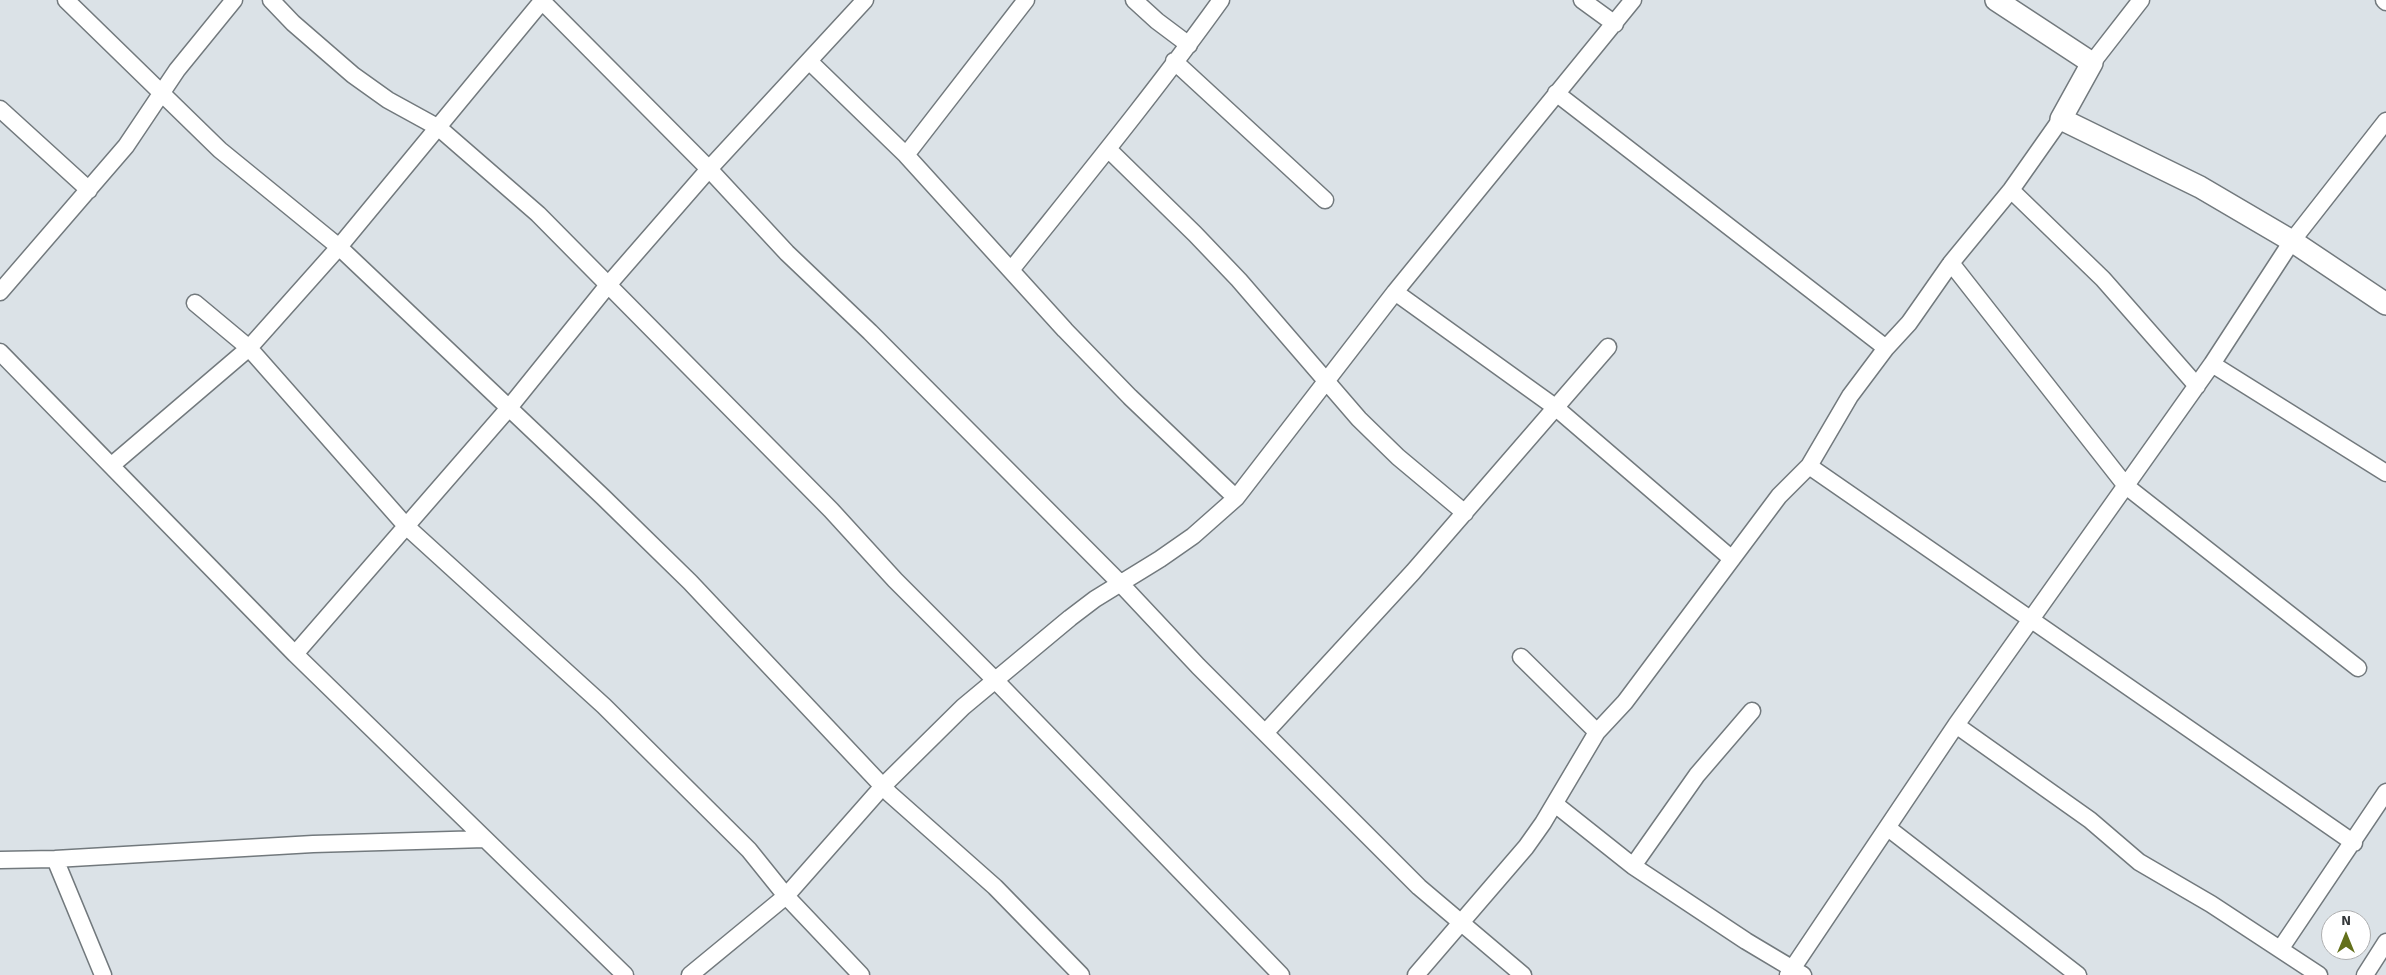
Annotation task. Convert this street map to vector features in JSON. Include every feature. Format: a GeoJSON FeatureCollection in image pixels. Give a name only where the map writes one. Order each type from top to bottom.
{"type":"FeatureCollection","features":[{"type":"Feature","properties":{"kind":"street"},"geometry":{"type":"LineString","coordinates":[[66,0],[220,150],[339,247],[690,582],[883,786],[995,887],[1081,975]]}},
{"type":"Feature","properties":{"kind":"street"},"geometry":{"type":"LineString","coordinates":[[0,292],[126,146],[177,70],[234,0]]}},
{"type":"Feature","properties":{"kind":"street"},"geometry":{"type":"LineString","coordinates":[[271,0],[293,23],[353,75],[388,100],[440,128],[538,214],[831,510],[895,580],[995,680],[1281,975]]}},
{"type":"Feature","properties":{"kind":"street"},"geometry":{"type":"LineString","coordinates":[[112,465],[249,348],[339,247],[440,128],[542,0],[710,170],[787,253],[870,332],[1120,583],[1198,666],[1419,887],[1523,975]]}},
{"type":"Feature","properties":{"kind":"street"},"geometry":{"type":"LineString","coordinates":[[906,155],[1026,0]]}},
{"type":"Feature","properties":{"kind":"street"},"geometry":{"type":"LineString","coordinates":[[1134,0],[1157,21],[1189,45]]}},
{"type":"Feature","properties":{"kind":"street"},"geometry":{"type":"LineString","coordinates":[[1011,270],[1108,149],[1174,61],[1189,45],[1221,0]]}},
{"type":"Feature","properties":{"kind":"street"},"geometry":{"type":"LineString","coordinates":[[1582,0],[1615,24]]}},
{"type":"Feature","properties":{"kind":"street"},"geometry":{"type":"LineString","coordinates":[[690,975],[786,896],[883,786],[995,680],[1070,618],[1193,536],[1236,498],[1395,292],[1633,0]]}},
{"type":"Feature","properties":{"kind":"street"},"geometry":{"type":"LineString","coordinates":[[1996,0],[2092,63]]}},
{"type":"Feature","properties":{"kind":"street"},"geometry":{"type":"LineString","coordinates":[[1416,975],[1526,847],[1555,804],[1597,732],[1625,702],[1779,496],[1808,466],[1850,396],[1886,348],[1909,323],[1952,263],[2011,190],[2061,119],[2092,63],[2141,0]]}},
{"type":"Feature","properties":{"kind":"street"},"geometry":{"type":"LineString","coordinates":[[295,654],[407,527],[508,408],[608,285],[809,61],[858,3]]}},
{"type":"Feature","properties":{"kind":"street"},"geometry":{"type":"LineString","coordinates":[[809,61],[906,155],[1065,330],[1130,397],[1236,498]]}},
{"type":"Feature","properties":{"kind":"street"},"geometry":{"type":"LineString","coordinates":[[1174,61],[1326,200]]}},
{"type":"Feature","properties":{"kind":"street"},"geometry":{"type":"LineString","coordinates":[[1556,93],[1886,348]]}},
{"type":"Feature","properties":{"kind":"street"},"geometry":{"type":"LineString","coordinates":[[0,109],[89,190]]}},
{"type":"Feature","properties":{"kind":"street"},"geometry":{"type":"LineString","coordinates":[[2061,119],[2200,187],[2292,241],[2386,304]]}},
{"type":"Feature","properties":{"kind":"street"},"geometry":{"type":"LineString","coordinates":[[1555,804],[1633,866],[1795,972],[1956,725],[2197,386],[2292,241],[2386,121]]}},
{"type":"Feature","properties":{"kind":"street"},"geometry":{"type":"LineString","coordinates":[[1108,149],[1195,234],[1327,381],[1340,399],[1385,444],[1464,513]]}},
{"type":"Feature","properties":{"kind":"street"},"geometry":{"type":"LineString","coordinates":[[2011,190],[2103,279],[2197,386]]}},
{"type":"Feature","properties":{"kind":"street"},"geometry":{"type":"LineString","coordinates":[[1952,263],[2126,486],[2358,668]]}},
{"type":"Feature","properties":{"kind":"street"},"geometry":{"type":"LineString","coordinates":[[1395,292],[1555,407],[1732,559]]}},
{"type":"Feature","properties":{"kind":"street"},"geometry":{"type":"LineString","coordinates":[[194,303],[249,348],[407,527],[604,706],[749,850],[786,896],[861,975]]}},
{"type":"Feature","properties":{"kind":"street"},"geometry":{"type":"LineString","coordinates":[[1265,733],[1413,572],[1608,347]]}},
{"type":"Feature","properties":{"kind":"street"},"geometry":{"type":"LineString","coordinates":[[0,352],[295,654],[625,975]]}},
{"type":"Feature","properties":{"kind":"street"},"geometry":{"type":"LineString","coordinates":[[2212,364],[2386,473]]}},
{"type":"Feature","properties":{"kind":"street"},"geometry":{"type":"LineString","coordinates":[[1808,466],[2354,843]]}},
{"type":"Feature","properties":{"kind":"street"},"geometry":{"type":"LineString","coordinates":[[1521,657],[1597,732]]}},
{"type":"Feature","properties":{"kind":"street"},"geometry":{"type":"LineString","coordinates":[[1633,866],[1697,775],[1752,711]]}},
{"type":"Feature","properties":{"kind":"street"},"geometry":{"type":"LineString","coordinates":[[1956,725],[2090,820],[2139,862],[2281,948],[2319,975]]}},
{"type":"Feature","properties":{"kind":"street"},"geometry":{"type":"LineString","coordinates":[[2281,948],[2354,843],[2386,792]]}},
{"type":"Feature","properties":{"kind":"street"},"geometry":{"type":"LineString","coordinates":[[1888,828],[2078,975]]}},
{"type":"Feature","properties":{"kind":"street"},"geometry":{"type":"LineString","coordinates":[[0,860],[55,859],[313,844],[485,839]]}},
{"type":"Feature","properties":{"kind":"street"},"geometry":{"type":"LineString","coordinates":[[55,859],[103,975]]}},
{"type":"Feature","properties":{"kind":"street"},"geometry":{"type":"LineString","coordinates":[[2365,975],[2386,942]]}}]}
